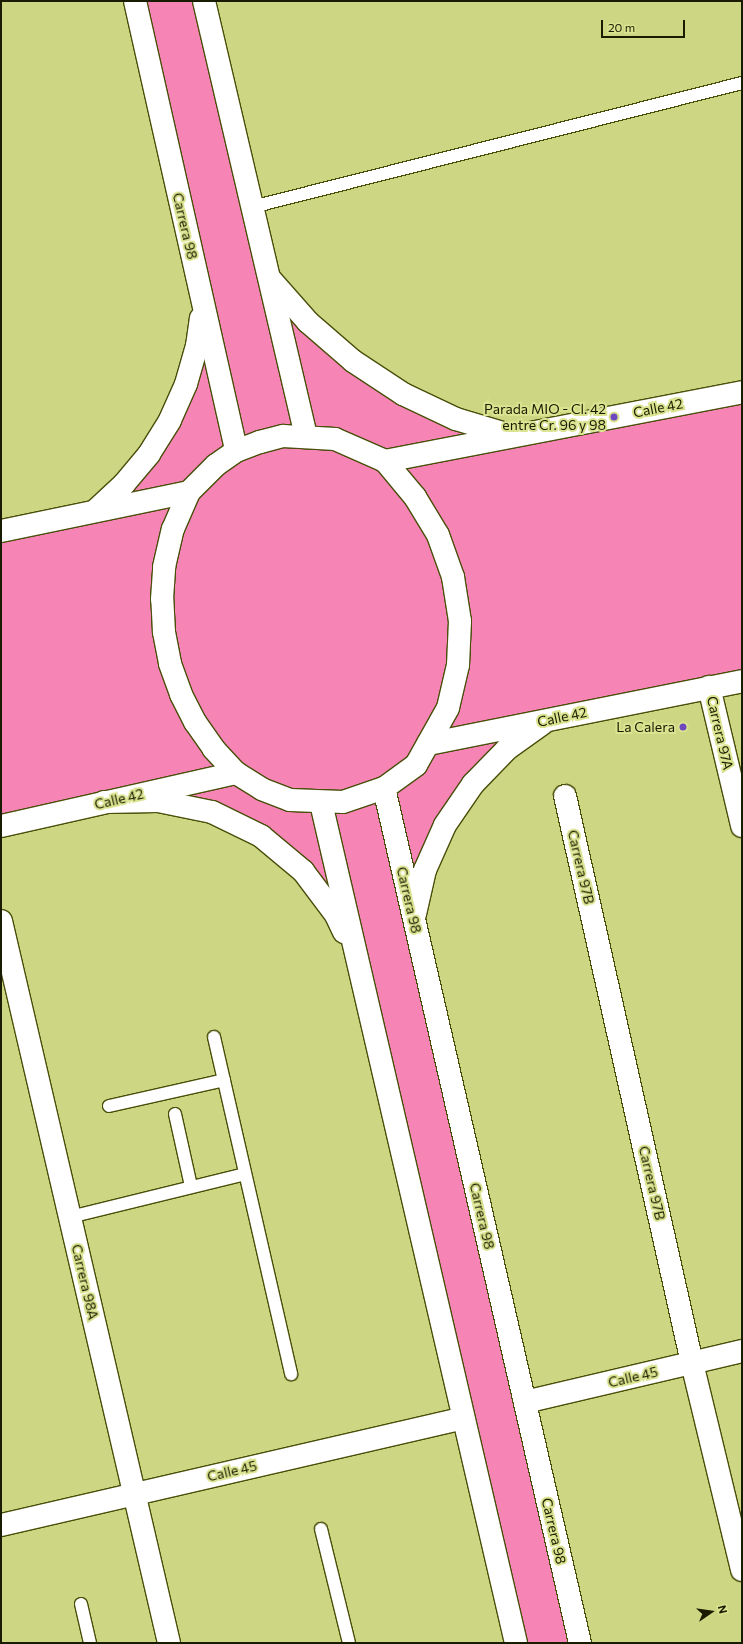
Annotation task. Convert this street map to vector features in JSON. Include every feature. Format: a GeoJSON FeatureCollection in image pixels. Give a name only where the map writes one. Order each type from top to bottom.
{"type":"FeatureCollection","features":[{"type":"Feature","properties":{"kind":"street","name":"Carrera 98"},"geometry":{"type":"LineString","coordinates":[[135,1],[236,451]]}},
{"type":"Feature","properties":{"kind":"street"},"geometry":{"type":"LineString","coordinates":[[204,1],[306,436]]}},
{"type":"Feature","properties":{"kind":"street"},"geometry":{"type":"LineString","coordinates":[[269,278],[319,332],[353,361],[396,390],[456,419],[512,436]]}},
{"type":"Feature","properties":{"kind":"street"},"geometry":{"type":"LineString","coordinates":[[95,512],[124,484],[149,454],[170,420],[186,384],[195,353],[203,307]]}},
{"type":"Feature","properties":{"kind":"street","name":"Calle 42"},"geometry":{"type":"LineString","coordinates":[[385,461],[742,392]]}},
{"type":"Feature","properties":{"kind":"street"},"geometry":{"type":"LineString","coordinates":[[283,436],[306,436],[335,440],[385,461],[415,497],[438,535],[454,577],[460,621],[458,665],[448,708],[416,765],[384,788],[342,802],[321,803],[290,800],[262,789],[236,772],[214,749],[190,711],[170,663],[164,632],[162,599],[164,567],[173,529],[189,492],[216,465],[236,451],[260,442],[283,436]]}},
{"type":"Feature","properties":{"kind":"street"},"geometry":{"type":"LineString","coordinates":[[1,531],[189,492]]}},
{"type":"Feature","properties":{"kind":"street","name":"Calle 42"},"geometry":{"type":"LineString","coordinates":[[428,744],[742,680]]}},
{"type":"Feature","properties":{"kind":"street","name":"Carrera 97A"},"geometry":{"type":"LineString","coordinates":[[709,687],[742,826]]}},
{"type":"Feature","properties":{"kind":"street"},"geometry":{"type":"LineString","coordinates":[[414,919],[425,870],[445,825],[478,779],[508,749],[548,720]]}},
{"type":"Feature","properties":{"kind":"street","name":"Calle 42"},"geometry":{"type":"LineString","coordinates":[[1,826],[236,772]]}},
{"type":"Feature","properties":{"kind":"street","name":"Carrera 98"},"geometry":{"type":"LineString","coordinates":[[384,788],[580,1643]]}},
{"type":"Feature","properties":{"kind":"street","name":"Carrera 97B"},"geometry":{"type":"LineString","coordinates":[[565,796],[692,1363],[742,1570]]}},
{"type":"Feature","properties":{"kind":"street"},"geometry":{"type":"LineString","coordinates":[[104,802],[158,801],[212,812],[261,836],[303,871],[336,915],[359,965]]}},
{"type":"Feature","properties":{"kind":"street"},"geometry":{"type":"LineString","coordinates":[[321,803],[516,1643]]}},
{"type":"Feature","properties":{"kind":"street","name":"Carrera 98A"},"geometry":{"type":"LineString","coordinates":[[1,921],[168,1643]]}},
{"type":"Feature","properties":{"kind":"street","name":"Calle 45"},"geometry":{"type":"LineString","coordinates":[[525,1402],[742,1351]]}},
{"type":"Feature","properties":{"kind":"street","name":"Calle 45"},"geometry":{"type":"LineString","coordinates":[[1,1525],[463,1418]]}},
{"type":"Feature","properties":{"kind":"lane"},"geometry":{"type":"LineString","coordinates":[[252,206],[742,84]]}},
{"type":"Feature","properties":{"kind":"lane"},"geometry":{"type":"LineString","coordinates":[[214,1037],[291,1374]]}},
{"type":"Feature","properties":{"kind":"lane"},"geometry":{"type":"LineString","coordinates":[[109,1106],[224,1080]]}},
{"type":"Feature","properties":{"kind":"lane"},"geometry":{"type":"LineString","coordinates":[[175,1114],[191,1186]]}},
{"type":"Feature","properties":{"kind":"lane"},"geometry":{"type":"LineString","coordinates":[[70,1217],[191,1186],[246,1174]]}},
{"type":"Feature","properties":{"kind":"lane"},"geometry":{"type":"LineString","coordinates":[[321,1529],[349,1643]]}},
{"type":"Feature","properties":{"kind":"lane"},"geometry":{"type":"LineString","coordinates":[[81,1604],[90,1643]]}},
{"type":"Feature","properties":{"kind":"shaded area"},"geometry":{"type":"Polygon","coordinates":[[[135,1],[204,1],[269,278],[353,361],[512,436],[742,392],[742,681],[548,720],[473,784],[414,919],[580,1643],[516,1643],[336,915],[261,836],[158,801],[1,826],[1,531],[95,511],[149,454],[203,307],[135,1]]]}},
{"type":"Feature","properties":{"kind":"place","name":"Parada MIO - Cl. 42 entre Cr. 96 y 98"},"geometry":{"type":"Point","coordinates":[614,417]}},
{"type":"Feature","properties":{"kind":"place","name":"La Calera"},"geometry":{"type":"Point","coordinates":[683,727]}}]}
